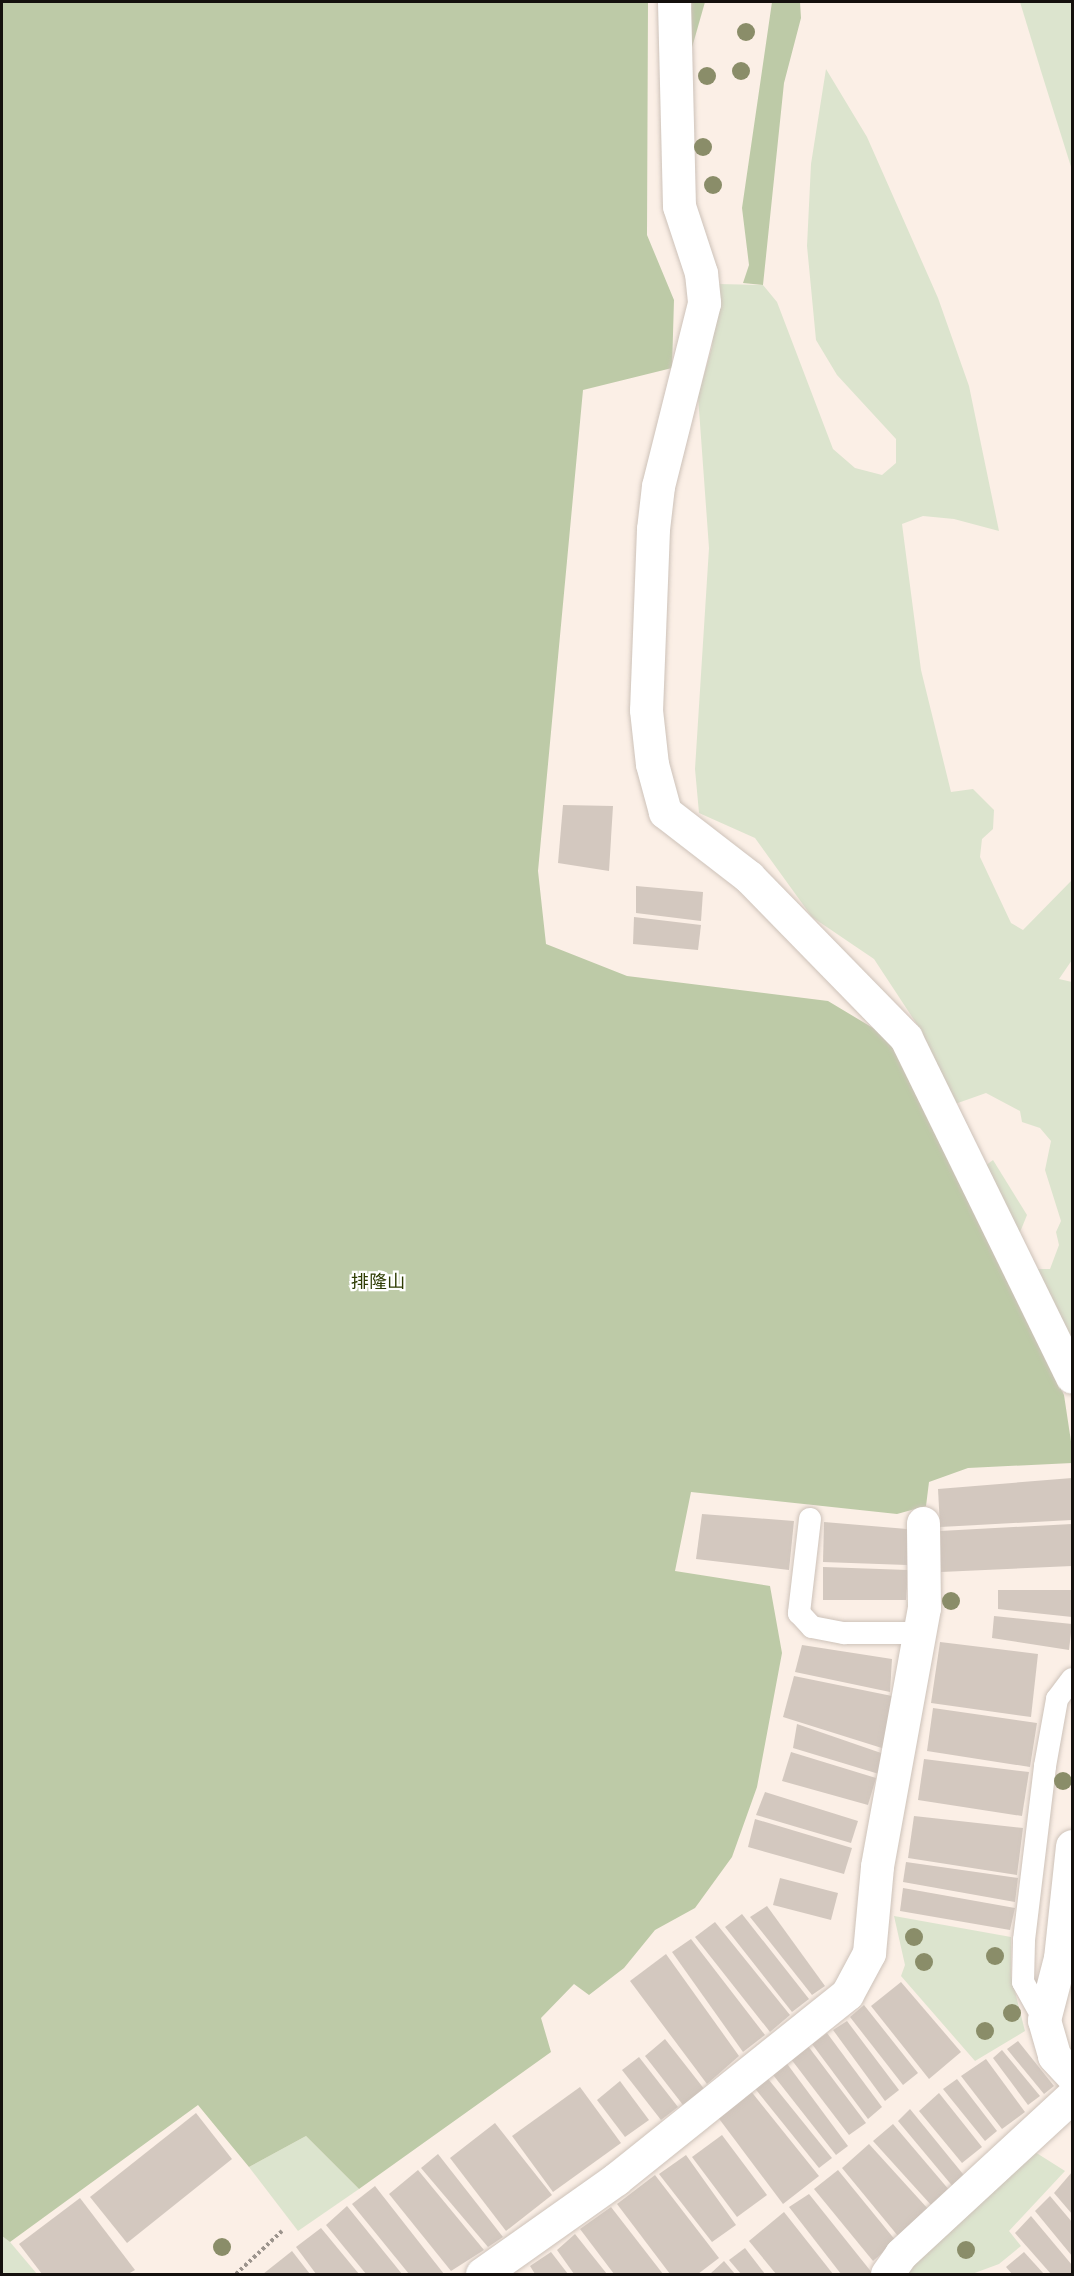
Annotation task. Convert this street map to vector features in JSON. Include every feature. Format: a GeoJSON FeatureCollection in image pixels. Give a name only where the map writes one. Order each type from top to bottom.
{"type":"FeatureCollection","features":[{"type":"Feature","properties":{"kind":"street"},"geometry":{"type":"LineString","coordinates":[[674,2],[679,206],[701,273],[704,303],[658,486],[653,529],[646,710],[652,764],[665,812],[749,877],[906,1038],[1072,1377]]}},
{"type":"Feature","properties":{"kind":"street"},"geometry":{"type":"LineString","coordinates":[[482,2274],[616,2179],[847,1994],[869,1953],[877,1866],[919,1634],[923,1523]]}},
{"type":"Feature","properties":{"kind":"street"},"geometry":{"type":"LineString","coordinates":[[1072,1846],[1058,1969],[1044,2020],[1054,2056],[1072,2075]]}},
{"type":"Feature","properties":{"kind":"street"},"geometry":{"type":"LineString","coordinates":[[887,2274],[901,2253],[1072,2096]]}},
{"type":"Feature","properties":{"kind":"lane"},"geometry":{"type":"LineString","coordinates":[[810,1519],[799,1613],[812,1627],[844,1633],[919,1634]]}},
{"type":"Feature","properties":{"kind":"lane"},"geometry":{"type":"LineString","coordinates":[[1044,2020],[1023,1982],[1024,1940],[1045,1766],[1057,1699],[1072,1679]]}},
{"type":"Feature","properties":{"kind":"path"},"geometry":{"type":"LineString","coordinates":[[236,2274],[282,2231]]}},
{"type":"Feature","properties":{"kind":"green space","name":"排隆山"},"geometry":{"type":"Polygon","coordinates":[[[2,2],[648,2],[647,235],[674,300],[672,368],[583,390],[538,871],[546,944],[627,976],[828,1001],[883,1034],[906,1062],[1064,1395],[1072,1448],[1072,1463],[968,1468],[929,1482],[926,1506],[897,1514],[691,1492],[675,1571],[770,1586],[782,1653],[757,1787],[732,1857],[695,1908],[655,1930],[624,1968],[589,1995],[574,1984],[541,2018],[551,2052],[359,2189],[306,2136],[249,2167],[198,2105],[10,2242],[2,2236],[2,2]]]}},
{"type":"Feature","properties":{"kind":"green space"},"geometry":{"type":"Polygon","coordinates":[[[692,2],[705,2],[689,58],[689,24],[692,2]]]}},
{"type":"Feature","properties":{"kind":"green space"},"geometry":{"type":"Polygon","coordinates":[[[772,2],[800,2],[801,18],[784,83],[763,285],[743,283],[749,265],[742,208],[772,2]]]}},
{"type":"Feature","properties":{"kind":"green space"},"geometry":{"type":"Polygon","coordinates":[[[1020,2],[1072,2],[1072,170],[1041,71],[1020,2]]]}},
{"type":"Feature","properties":{"kind":"green space"},"geometry":{"type":"Polygon","coordinates":[[[826,69],[867,137],[938,298],[969,386],[999,531],[954,519],[923,516],[902,524],[921,670],[951,792],[973,789],[994,810],[993,829],[982,839],[980,857],[1011,923],[1023,930],[1072,880],[1072,960],[1059,979],[1072,982],[1072,1347],[1034,1269],[1050,1269],[1059,1245],[1056,1232],[1061,1221],[1045,1170],[1051,1141],[1040,1128],[1022,1122],[1020,1111],[986,1093],[955,1104],[922,1032],[874,959],[812,917],[755,838],[699,813],[695,769],[709,548],[698,396],[712,347],[718,284],[763,285],[777,302],[833,449],[855,468],[882,475],[896,463],[896,439],[837,375],[816,340],[807,246],[811,164],[826,69]]]}},
{"type":"Feature","properties":{"kind":"green space"},"geometry":{"type":"Polygon","coordinates":[[[993,1160],[1027,1215],[1018,1237],[985,1166],[993,1160]]]}},
{"type":"Feature","properties":{"kind":"green space"},"geometry":{"type":"Polygon","coordinates":[[[894,1916],[1011,1937],[1011,1976],[1025,2031],[975,2061],[901,1976],[905,1965],[894,1916]]]}},
{"type":"Feature","properties":{"kind":"green space"},"geometry":{"type":"Polygon","coordinates":[[[306,2136],[359,2189],[298,2231],[249,2167],[306,2136]]]}},
{"type":"Feature","properties":{"kind":"green space"},"geometry":{"type":"Polygon","coordinates":[[[1035,2152],[1065,2171],[1009,2231],[1021,2246],[999,2264],[972,2274],[893,2274],[1035,2152]]]}},
{"type":"Feature","properties":{"kind":"green space"},"geometry":{"type":"Polygon","coordinates":[[[2,2236],[10,2242],[37,2274],[2,2274],[2,2236]]]}},
{"type":"Feature","properties":{"kind":"building"},"geometry":{"type":"Polygon","coordinates":[[[563,805],[613,806],[609,871],[558,863],[563,805]]]}},
{"type":"Feature","properties":{"kind":"building"},"geometry":{"type":"Polygon","coordinates":[[[636,886],[703,892],[701,921],[636,913],[636,886]]]}},
{"type":"Feature","properties":{"kind":"building"},"geometry":{"type":"Polygon","coordinates":[[[634,917],[701,925],[698,950],[633,944],[634,917]]]}},
{"type":"Feature","properties":{"kind":"building"},"geometry":{"type":"Polygon","coordinates":[[[1072,1478],[1072,1520],[940,1527],[938,1489],[1072,1478]]]}},
{"type":"Feature","properties":{"kind":"building"},"geometry":{"type":"Polygon","coordinates":[[[702,1514],[794,1521],[789,1570],[696,1559],[702,1514]]]}},
{"type":"Feature","properties":{"kind":"building"},"geometry":{"type":"Polygon","coordinates":[[[824,1522],[907,1529],[907,1565],[823,1562],[824,1522]]]}},
{"type":"Feature","properties":{"kind":"building"},"geometry":{"type":"Polygon","coordinates":[[[1072,1524],[1072,1566],[941,1572],[940,1531],[1072,1524]]]}},
{"type":"Feature","properties":{"kind":"building"},"geometry":{"type":"Polygon","coordinates":[[[823,1567],[908,1570],[906,1600],[823,1600],[823,1567]]]}},
{"type":"Feature","properties":{"kind":"building"},"geometry":{"type":"Polygon","coordinates":[[[998,1590],[1072,1590],[1072,1617],[998,1609],[998,1590]]]}},
{"type":"Feature","properties":{"kind":"building"},"geometry":{"type":"Polygon","coordinates":[[[994,1616],[1072,1624],[1069,1650],[992,1638],[994,1616]]]}},
{"type":"Feature","properties":{"kind":"building"},"geometry":{"type":"Polygon","coordinates":[[[940,1642],[1038,1654],[1031,1717],[931,1703],[940,1642]]]}},
{"type":"Feature","properties":{"kind":"building"},"geometry":{"type":"Polygon","coordinates":[[[802,1645],[892,1659],[890,1692],[795,1672],[802,1645]]]}},
{"type":"Feature","properties":{"kind":"building"},"geometry":{"type":"Polygon","coordinates":[[[794,1676],[892,1696],[885,1749],[783,1717],[794,1676]]]}},
{"type":"Feature","properties":{"kind":"building"},"geometry":{"type":"Polygon","coordinates":[[[933,1708],[1037,1723],[1030,1767],[927,1751],[933,1708]]]}},
{"type":"Feature","properties":{"kind":"building"},"geometry":{"type":"Polygon","coordinates":[[[797,1724],[884,1754],[879,1774],[793,1748],[797,1724]]]}},
{"type":"Feature","properties":{"kind":"building"},"geometry":{"type":"Polygon","coordinates":[[[791,1752],[876,1778],[868,1805],[782,1781],[791,1752]]]}},
{"type":"Feature","properties":{"kind":"building"},"geometry":{"type":"Polygon","coordinates":[[[924,1759],[1029,1772],[1022,1816],[918,1800],[924,1759]]]}},
{"type":"Feature","properties":{"kind":"building"},"geometry":{"type":"Polygon","coordinates":[[[765,1792],[858,1821],[851,1843],[756,1815],[765,1792]]]}},
{"type":"Feature","properties":{"kind":"building"},"geometry":{"type":"Polygon","coordinates":[[[914,1816],[1023,1828],[1017,1875],[908,1858],[914,1816]]]}},
{"type":"Feature","properties":{"kind":"building"},"geometry":{"type":"Polygon","coordinates":[[[755,1819],[852,1848],[844,1874],[748,1847],[755,1819]]]}},
{"type":"Feature","properties":{"kind":"building"},"geometry":{"type":"Polygon","coordinates":[[[906,1862],[1018,1878],[1015,1902],[903,1882],[906,1862]]]}},
{"type":"Feature","properties":{"kind":"building"},"geometry":{"type":"Polygon","coordinates":[[[780,1878],[838,1893],[831,1920],[773,1905],[780,1878]]]}},
{"type":"Feature","properties":{"kind":"building"},"geometry":{"type":"Polygon","coordinates":[[[903,1888],[1015,1908],[1010,1930],[900,1911],[903,1888]]]}},
{"type":"Feature","properties":{"kind":"building"},"geometry":{"type":"Polygon","coordinates":[[[767,1906],[825,1986],[812,1995],[750,1917],[767,1906]]]}},
{"type":"Feature","properties":{"kind":"building"},"geometry":{"type":"Polygon","coordinates":[[[742,1914],[809,1999],[792,2012],[725,1927],[742,1914]]]}},
{"type":"Feature","properties":{"kind":"building"},"geometry":{"type":"Polygon","coordinates":[[[715,1922],[790,2015],[770,2032],[695,1937],[715,1922]]]}},
{"type":"Feature","properties":{"kind":"building"},"geometry":{"type":"Polygon","coordinates":[[[691,1939],[765,2035],[743,2052],[672,1952],[691,1939]]]}},
{"type":"Feature","properties":{"kind":"building"},"geometry":{"type":"Polygon","coordinates":[[[666,1954],[739,2056],[707,2084],[630,1981],[666,1954]]]}},
{"type":"Feature","properties":{"kind":"building"},"geometry":{"type":"Polygon","coordinates":[[[901,1982],[961,2052],[929,2079],[871,2006],[901,1982]]]}},
{"type":"Feature","properties":{"kind":"building"},"geometry":{"type":"Polygon","coordinates":[[[864,2005],[918,2073],[903,2085],[850,2017],[864,2005]]]}},
{"type":"Feature","properties":{"kind":"building"},"geometry":{"type":"Polygon","coordinates":[[[847,2021],[899,2090],[885,2101],[833,2030],[847,2021]]]}},
{"type":"Feature","properties":{"kind":"building"},"geometry":{"type":"Polygon","coordinates":[[[827,2033],[882,2107],[868,2119],[812,2044],[827,2033]]]}},
{"type":"Feature","properties":{"kind":"building"},"geometry":{"type":"Polygon","coordinates":[[[665,2039],[705,2090],[683,2105],[645,2056],[665,2039]]]}},
{"type":"Feature","properties":{"kind":"building"},"geometry":{"type":"Polygon","coordinates":[[[1018,2041],[1054,2086],[1044,2094],[1007,2049],[1018,2041]]]}},
{"type":"Feature","properties":{"kind":"building"},"geometry":{"type":"Polygon","coordinates":[[[808,2046],[866,2123],[849,2135],[791,2059],[808,2046]]]}},
{"type":"Feature","properties":{"kind":"building"},"geometry":{"type":"Polygon","coordinates":[[[1002,2050],[1040,2096],[1028,2105],[993,2058],[1002,2050]]]}},
{"type":"Feature","properties":{"kind":"building"},"geometry":{"type":"Polygon","coordinates":[[[639,2057],[678,2107],[661,2120],[622,2070],[639,2057]]]}},
{"type":"Feature","properties":{"kind":"building"},"geometry":{"type":"Polygon","coordinates":[[[986,2059],[1025,2112],[1002,2129],[961,2076],[986,2059]]]}},
{"type":"Feature","properties":{"kind":"building"},"geometry":{"type":"Polygon","coordinates":[[[785,2061],[848,2146],[836,2155],[770,2071],[785,2061]]]}},
{"type":"Feature","properties":{"kind":"building"},"geometry":{"type":"Polygon","coordinates":[[[765,2075],[832,2158],[819,2168],[753,2086],[765,2075]]]}},
{"type":"Feature","properties":{"kind":"building"},"geometry":{"type":"Polygon","coordinates":[[[957,2079],[997,2131],[985,2141],[943,2089],[957,2079]]]}},
{"type":"Feature","properties":{"kind":"building"},"geometry":{"type":"Polygon","coordinates":[[[620,2081],[649,2120],[625,2137],[597,2100],[620,2081]]]}},
{"type":"Feature","properties":{"kind":"building"},"geometry":{"type":"Polygon","coordinates":[[[580,2087],[621,2143],[553,2192],[512,2136],[580,2087]]]}},
{"type":"Feature","properties":{"kind":"building"},"geometry":{"type":"Polygon","coordinates":[[[750,2090],[819,2176],[783,2204],[717,2116],[750,2090]]]}},
{"type":"Feature","properties":{"kind":"building"},"geometry":{"type":"Polygon","coordinates":[[[939,2093],[982,2147],[962,2163],[919,2111],[939,2093]]]}},
{"type":"Feature","properties":{"kind":"building"},"geometry":{"type":"Polygon","coordinates":[[[910,2109],[967,2179],[954,2188],[898,2121],[910,2109]]]}},
{"type":"Feature","properties":{"kind":"building"},"geometry":{"type":"Polygon","coordinates":[[[196,2113],[232,2159],[127,2243],[90,2197],[196,2113]]]}},
{"type":"Feature","properties":{"kind":"building"},"geometry":{"type":"Polygon","coordinates":[[[495,2123],[552,2195],[506,2231],[450,2158],[495,2123]]]}},
{"type":"Feature","properties":{"kind":"building"},"geometry":{"type":"Polygon","coordinates":[[[893,2124],[950,2191],[931,2205],[873,2141],[893,2124]]]}},
{"type":"Feature","properties":{"kind":"building"},"geometry":{"type":"Polygon","coordinates":[[[722,2135],[767,2195],[737,2217],[692,2157],[722,2135]]]}},
{"type":"Feature","properties":{"kind":"building"},"geometry":{"type":"Polygon","coordinates":[[[869,2144],[929,2210],[898,2236],[842,2168],[869,2144]]]}},
{"type":"Feature","properties":{"kind":"building"},"geometry":{"type":"Polygon","coordinates":[[[438,2154],[503,2237],[488,2247],[421,2168],[438,2154]]]}},
{"type":"Feature","properties":{"kind":"building"},"geometry":{"type":"Polygon","coordinates":[[[686,2155],[736,2225],[712,2242],[659,2174],[686,2155]]]}},
{"type":"Feature","properties":{"kind":"building"},"geometry":{"type":"Polygon","coordinates":[[[418,2170],[484,2250],[451,2271],[389,2194],[418,2170]]]}},
{"type":"Feature","properties":{"kind":"building"},"geometry":{"type":"Polygon","coordinates":[[[838,2170],[896,2241],[873,2261],[814,2189],[838,2170]]]}},
{"type":"Feature","properties":{"kind":"building"},"geometry":{"type":"Polygon","coordinates":[[[1072,2172],[1072,2214],[1054,2193],[1072,2172]]]}},
{"type":"Feature","properties":{"kind":"building"},"geometry":{"type":"Polygon","coordinates":[[[655,2175],[719,2258],[698,2274],[670,2274],[617,2204],[655,2175]]]}},
{"type":"Feature","properties":{"kind":"building"},"geometry":{"type":"Polygon","coordinates":[[[375,2186],[444,2274],[409,2274],[352,2204],[375,2186]]]}},
{"type":"Feature","properties":{"kind":"building"},"geometry":{"type":"Polygon","coordinates":[[[809,2194],[873,2274],[841,2274],[789,2207],[809,2194]]]}},
{"type":"Feature","properties":{"kind":"building"},"geometry":{"type":"Polygon","coordinates":[[[1050,2196],[1072,2222],[1072,2256],[1035,2211],[1050,2196]]]}},
{"type":"Feature","properties":{"kind":"building"},"geometry":{"type":"Polygon","coordinates":[[[80,2198],[135,2270],[128,2274],[42,2274],[19,2244],[80,2198]]]}},
{"type":"Feature","properties":{"kind":"building"},"geometry":{"type":"Polygon","coordinates":[[[347,2206],[402,2274],[366,2274],[326,2225],[347,2206]]]}},
{"type":"Feature","properties":{"kind":"building"},"geometry":{"type":"Polygon","coordinates":[[[611,2207],[663,2274],[614,2274],[580,2229],[611,2207]]]}},
{"type":"Feature","properties":{"kind":"building"},"geometry":{"type":"Polygon","coordinates":[[[784,2212],[833,2274],[776,2274],[749,2241],[784,2212]]]}},
{"type":"Feature","properties":{"kind":"building"},"geometry":{"type":"Polygon","coordinates":[[[1031,2216],[1072,2265],[1072,2274],[1051,2274],[1015,2233],[1031,2216]]]}},
{"type":"Feature","properties":{"kind":"building"},"geometry":{"type":"Polygon","coordinates":[[[321,2228],[359,2274],[316,2274],[296,2247],[321,2228]]]}},
{"type":"Feature","properties":{"kind":"building"},"geometry":{"type":"Polygon","coordinates":[[[575,2234],[607,2274],[574,2274],[557,2250],[575,2234]]]}},
{"type":"Feature","properties":{"kind":"building"},"geometry":{"type":"Polygon","coordinates":[[[745,2248],[765,2274],[741,2274],[729,2260],[745,2248]]]}},
{"type":"Feature","properties":{"kind":"building"},"geometry":{"type":"Polygon","coordinates":[[[292,2251],[310,2274],[263,2274],[292,2251]]]}},
{"type":"Feature","properties":{"kind":"building"},"geometry":{"type":"Polygon","coordinates":[[[551,2252],[568,2274],[535,2274],[530,2266],[551,2252]]]}},
{"type":"Feature","properties":{"kind":"building"},"geometry":{"type":"Polygon","coordinates":[[[1024,2252],[1044,2274],[1012,2274],[1006,2267],[1024,2252]]]}},
{"type":"Feature","properties":{"kind":"building"},"geometry":{"type":"Polygon","coordinates":[[[724,2261],[735,2274],[710,2274],[724,2261]]]}}]}
